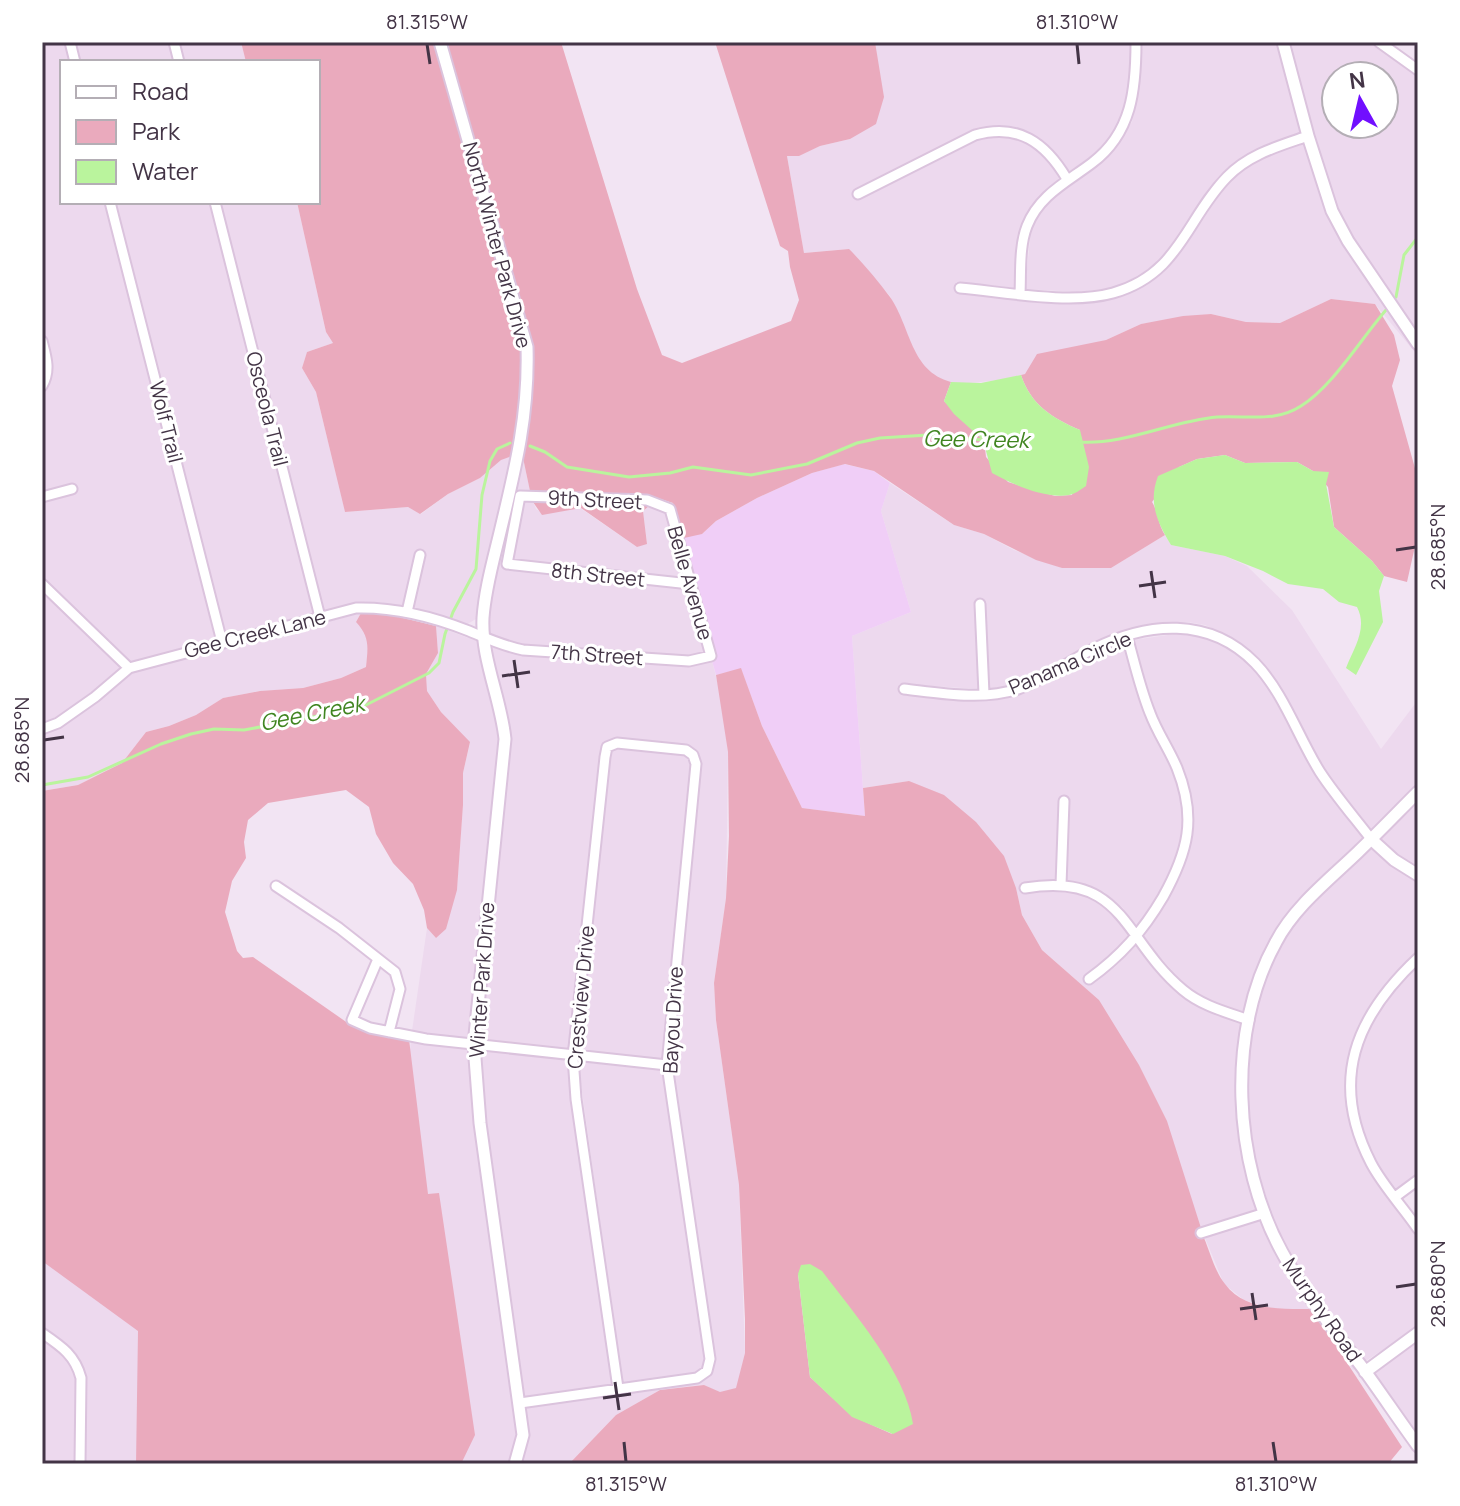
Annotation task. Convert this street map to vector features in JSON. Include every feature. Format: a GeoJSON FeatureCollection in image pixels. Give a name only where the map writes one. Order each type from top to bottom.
{"type":"FeatureCollection","features":[{"type":"Feature","properties":{"kind":"street","name":"North Winter Park Drive"},"geometry":{"type":"LineString","coordinates":[[440,42],[527,347],[525,420],[488,586],[484,638]]}},
{"type":"Feature","properties":{"kind":"street"},"geometry":{"type":"LineString","coordinates":[[1020,294],[1027,227],[1040,204],[1067,179],[1105,152],[1128,119],[1136,76],[1136,42]]}},
{"type":"Feature","properties":{"kind":"street"},"geometry":{"type":"LineString","coordinates":[[1283,42],[1308,136],[1338,221],[1378,287],[1418,344]]}},
{"type":"Feature","properties":{"kind":"street"},"geometry":{"type":"LineString","coordinates":[[1379,42],[1418,70]]}},
{"type":"Feature","properties":{"kind":"street"},"geometry":{"type":"LineString","coordinates":[[858,194],[975,135],[990,131],[1008,130],[1023,135],[1058,163],[1067,179]]}},
{"type":"Feature","properties":{"kind":"street"},"geometry":{"type":"LineString","coordinates":[[960,288],[1076,297],[1114,293],[1129,287],[1158,270],[1182,241],[1224,178],[1238,166],[1269,149],[1308,136]]}},
{"type":"Feature","properties":{"kind":"street","name":"Wolf Trail"},"geometry":{"type":"LineString","coordinates":[[111,204],[222,642]]}},
{"type":"Feature","properties":{"kind":"street","name":"Osceola Trail"},"geometry":{"type":"LineString","coordinates":[[216,204],[320,617]]}},
{"type":"Feature","properties":{"kind":"street"},"geometry":{"type":"LineString","coordinates":[[42,341],[48,363],[42,386]]}},
{"type":"Feature","properties":{"kind":"street"},"geometry":{"type":"LineString","coordinates":[[42,497],[72,489]]}},
{"type":"Feature","properties":{"kind":"street","name":"9th Street"},"geometry":{"type":"LineString","coordinates":[[507,564],[520,496],[647,500],[670,509]]}},
{"type":"Feature","properties":{"kind":"street","name":"Belle Avenue"},"geometry":{"type":"LineString","coordinates":[[670,509],[711,656]]}},
{"type":"Feature","properties":{"kind":"street"},"geometry":{"type":"LineString","coordinates":[[407,612],[420,555]]}},
{"type":"Feature","properties":{"kind":"street","name":"8th Street"},"geometry":{"type":"LineString","coordinates":[[507,564],[690,584]]}},
{"type":"Feature","properties":{"kind":"street"},"geometry":{"type":"LineString","coordinates":[[42,584],[129,668]]}},
{"type":"Feature","properties":{"kind":"street"},"geometry":{"type":"LineString","coordinates":[[980,604],[984,694]]}},
{"type":"Feature","properties":{"kind":"street","name":"Gee Creek Lane"},"geometry":{"type":"LineString","coordinates":[[42,729],[58,723],[129,668],[320,617],[367,608],[407,612],[484,638]]}},
{"type":"Feature","properties":{"kind":"street","name":"Panama Circle"},"geometry":{"type":"LineString","coordinates":[[904,689],[984,694],[1015,690],[1045,678],[1094,649],[1127,636],[1189,627],[1216,635],[1242,651],[1268,678],[1319,771],[1371,839]]}},
{"type":"Feature","properties":{"kind":"street"},"geometry":{"type":"LineString","coordinates":[[1089,979],[1113,962],[1137,938],[1172,880],[1189,832],[1189,815],[1176,766],[1150,713],[1127,636]]}},
{"type":"Feature","properties":{"kind":"street","name":"7th Street"},"geometry":{"type":"LineString","coordinates":[[484,638],[500,646],[523,650],[689,661],[711,656]]}},
{"type":"Feature","properties":{"kind":"street","name":"Winter Park Drive"},"geometry":{"type":"LineString","coordinates":[[484,638],[505,739],[474,1045],[480,1123],[520,1403],[523,1435],[515,1464]]}},
{"type":"Feature","properties":{"kind":"street","name":"Bayou Drive"},"geometry":{"type":"LineString","coordinates":[[607,747],[617,743],[686,750],[693,755],[696,764],[667,1065],[710,1359],[707,1371],[697,1378],[618,1388]]}},
{"type":"Feature","properties":{"kind":"street","name":"Crestview Drive"},"geometry":{"type":"LineString","coordinates":[[607,747],[573,1057],[618,1388]]}},
{"type":"Feature","properties":{"kind":"street","name":"Murphy Road"},"geometry":{"type":"LineString","coordinates":[[1418,792],[1324,884],[1276,940],[1261,976],[1249,1020],[1241,1103],[1253,1169],[1265,1213],[1279,1245],[1304,1289],[1418,1446]]}},
{"type":"Feature","properties":{"kind":"street"},"geometry":{"type":"LineString","coordinates":[[1061,885],[1064,801]]}},
{"type":"Feature","properties":{"kind":"street"},"geometry":{"type":"LineString","coordinates":[[1371,839],[1394,860],[1418,875]]}},
{"type":"Feature","properties":{"kind":"street"},"geometry":{"type":"LineString","coordinates":[[1025,888],[1061,885],[1101,896],[1120,911],[1137,938],[1184,991],[1211,1007],[1249,1020]]}},
{"type":"Feature","properties":{"kind":"street"},"geometry":{"type":"LineString","coordinates":[[276,886],[339,928],[399,978],[400,989],[389,1032]]}},
{"type":"Feature","properties":{"kind":"street"},"geometry":{"type":"LineString","coordinates":[[1418,958],[1385,993],[1363,1027],[1353,1054],[1350,1098],[1355,1123],[1372,1166],[1418,1229]]}},
{"type":"Feature","properties":{"kind":"street"},"geometry":{"type":"LineString","coordinates":[[378,959],[352,1020],[370,1028],[474,1045],[667,1065]]}},
{"type":"Feature","properties":{"kind":"street"},"geometry":{"type":"LineString","coordinates":[[1395,1197],[1418,1180]]}},
{"type":"Feature","properties":{"kind":"street"},"geometry":{"type":"LineString","coordinates":[[1201,1233],[1265,1213]]}},
{"type":"Feature","properties":{"kind":"street"},"geometry":{"type":"LineString","coordinates":[[42,1333],[73,1357],[78,1366],[81,1378],[80,1464]]}},
{"type":"Feature","properties":{"kind":"street"},"geometry":{"type":"LineString","coordinates":[[1365,1372],[1418,1333]]}},
{"type":"Feature","properties":{"kind":"street"},"geometry":{"type":"LineString","coordinates":[[520,1403],[618,1388]]}},
{"type":"Feature","properties":{"kind":"shaded area"},"geometry":{"type":"Polygon","coordinates":[[[42,42],[65,42],[70,60],[60,60],[60,204],[107,204],[216,638],[130,663],[42,578],[42,503],[77,492],[75,483],[42,492],[42,394],[51,380],[52,364],[42,322],[42,42]]]}},
{"type":"Feature","properties":{"kind":"shaded area"},"geometry":{"type":"Polygon","coordinates":[[[74,42],[170,42],[174,60],[78,60],[74,42]]]}},
{"type":"Feature","properties":{"kind":"shaded area"},"geometry":{"type":"Polygon","coordinates":[[[179,42],[241,42],[246,60],[184,60],[179,42]]]}},
{"type":"Feature","properties":{"kind":"shaded area"},"geometry":{"type":"Polygon","coordinates":[[[875,42],[1131,42],[1132,75],[1124,116],[1102,148],[1069,172],[1051,149],[1025,130],[1008,125],[990,126],[973,130],[853,191],[857,200],[977,140],[991,136],[1008,135],[1045,156],[1061,177],[1037,200],[1023,224],[1016,288],[956,282],[955,292],[1076,303],[1115,298],[1161,273],[1186,244],[1228,182],[1241,170],[1270,154],[1306,143],[1344,243],[1418,356],[1375,304],[1331,299],[1280,323],[1246,322],[1211,314],[1141,324],[1106,340],[1074,349],[1025,374],[1001,380],[959,384],[935,378],[917,358],[890,296],[848,249],[804,253],[787,156],[798,156],[820,146],[850,139],[877,65],[875,42]]]}},
{"type":"Feature","properties":{"kind":"shaded area"},"geometry":{"type":"Polygon","coordinates":[[[1140,42],[1278,42],[1303,133],[1267,144],[1235,162],[1221,175],[1179,238],[1155,265],[1127,282],[1112,288],[1076,292],[1025,289],[1031,229],[1043,207],[1108,156],[1132,122],[1141,77],[1140,42]]]}},
{"type":"Feature","properties":{"kind":"shaded area"},"geometry":{"type":"Polygon","coordinates":[[[1288,42],[1366,42],[1395,60],[1320,60],[1320,140],[1400,140],[1400,63],[1418,76],[1418,336],[1352,238],[1337,209],[1288,42]]]}},
{"type":"Feature","properties":{"kind":"shaded area"},"geometry":{"type":"Polygon","coordinates":[[[116,204],[211,204],[314,613],[225,636],[116,204]]]}},
{"type":"Feature","properties":{"kind":"shaded area"},"geometry":{"type":"Polygon","coordinates":[[[221,204],[297,204],[326,332],[333,343],[307,352],[302,368],[316,392],[345,512],[408,507],[421,514],[448,494],[480,478],[501,459],[512,456],[479,617],[466,625],[412,608],[426,553],[418,549],[403,606],[356,603],[323,611],[221,204]]]}},
{"type":"Feature","properties":{"kind":"shaded area"},"geometry":{"type":"Polygon","coordinates":[[[522,453],[530,491],[515,492],[502,568],[687,589],[705,653],[688,656],[524,645],[488,635],[492,588],[522,453]]]}},
{"type":"Feature","properties":{"kind":"shaded area"},"geometry":{"type":"Polygon","coordinates":[[[844,464],[874,471],[890,483],[881,511],[911,612],[852,636],[865,816],[802,808],[762,726],[741,669],[716,675],[712,661],[716,659],[680,527],[702,534],[716,521],[757,498],[812,473],[844,464]]]}},
{"type":"Feature","properties":{"kind":"shaded area"},"geometry":{"type":"Polygon","coordinates":[[[890,483],[954,525],[984,534],[1014,550],[1062,568],[1111,568],[1165,535],[1171,545],[1225,556],[1247,566],[1292,610],[1381,749],[1418,700],[1418,785],[1372,832],[1323,768],[1271,674],[1245,647],[1205,625],[1188,622],[1130,630],[1092,644],[1043,673],[1014,685],[989,689],[984,600],[975,599],[980,689],[899,684],[899,693],[936,697],[981,700],[1016,696],[1047,682],[1095,653],[1125,642],[1146,715],[1180,792],[1184,831],[1180,851],[1137,929],[1123,908],[1104,892],[1066,881],[1069,797],[1060,796],[1057,880],[1021,884],[1022,893],[1061,890],[1083,894],[1099,900],[1116,915],[1131,937],[1084,977],[1088,985],[1115,967],[1137,945],[1181,995],[1210,1012],[1244,1024],[1236,1103],[1259,1209],[1201,1228],[1182,1173],[1099,1000],[1042,950],[1022,915],[1016,888],[909,781],[863,788],[852,636],[911,612],[881,511],[890,483]]]}},
{"type":"Feature","properties":{"kind":"shaded area"},"geometry":{"type":"Polygon","coordinates":[[[523,501],[533,502],[536,509],[544,514],[580,508],[637,547],[647,543],[643,511],[649,506],[666,513],[684,578],[512,559],[523,501]]]}},
{"type":"Feature","properties":{"kind":"shaded area"},"geometry":{"type":"Polygon","coordinates":[[[42,591],[122,668],[93,693],[42,724],[42,591]]]}},
{"type":"Feature","properties":{"kind":"shaded area"},"geometry":{"type":"Polygon","coordinates":[[[361,613],[356,622],[366,632],[366,667],[341,678],[303,688],[223,698],[196,715],[146,732],[122,763],[78,785],[42,791],[42,734],[61,727],[98,702],[132,673],[361,613]]]}},
{"type":"Feature","properties":{"kind":"shaded area"},"geometry":{"type":"Polygon","coordinates":[[[436,626],[479,642],[496,707],[500,738],[470,1039],[412,1031],[427,928],[436,938],[457,889],[463,773],[470,743],[441,712],[427,691],[426,674],[438,653],[436,626]]]}},
{"type":"Feature","properties":{"kind":"shaded area"},"geometry":{"type":"Polygon","coordinates":[[[1189,632],[1225,645],[1264,681],[1316,774],[1365,838],[1289,915],[1246,1014],[1213,1003],[1186,986],[1143,938],[1176,883],[1188,855],[1193,815],[1180,765],[1154,711],[1133,640],[1189,632]]]}},
{"type":"Feature","properties":{"kind":"shaded area"},"geometry":{"type":"Polygon","coordinates":[[[490,647],[523,655],[688,666],[712,661],[721,696],[728,752],[726,898],[714,983],[716,1020],[739,1185],[745,1353],[737,1388],[720,1393],[704,1385],[660,1390],[616,1415],[569,1464],[521,1464],[527,1434],[525,1408],[697,1383],[710,1377],[713,1372],[672,1065],[699,753],[686,745],[617,738],[602,744],[569,1051],[479,1040],[508,723],[490,647]]]}},
{"type":"Feature","properties":{"kind":"shaded area"},"geometry":{"type":"Polygon","coordinates":[[[617,748],[685,755],[691,765],[663,1060],[578,1052],[609,758],[611,751],[617,748]]]}},
{"type":"Feature","properties":{"kind":"shaded area"},"geometry":{"type":"Polygon","coordinates":[[[1418,799],[1418,870],[1379,839],[1418,799]]]}},
{"type":"Feature","properties":{"kind":"shaded area"},"geometry":{"type":"Polygon","coordinates":[[[1372,846],[1418,881],[1418,951],[1382,989],[1358,1025],[1349,1052],[1345,1098],[1351,1125],[1368,1168],[1418,1236],[1418,1327],[1364,1362],[1308,1286],[1279,1236],[1257,1168],[1245,1103],[1254,1021],[1265,978],[1280,943],[1327,888],[1372,846]]]}},
{"type":"Feature","properties":{"kind":"shaded area"},"geometry":{"type":"Polygon","coordinates":[[[1418,965],[1418,1174],[1395,1190],[1376,1163],[1359,1122],[1354,1098],[1355,1070],[1367,1029],[1388,997],[1418,965]]]}},
{"type":"Feature","properties":{"kind":"shaded area"},"geometry":{"type":"Polygon","coordinates":[[[411,1041],[470,1049],[475,1123],[518,1435],[510,1464],[440,1464],[409,1057],[411,1041]]]}},
{"type":"Feature","properties":{"kind":"shaded area"},"geometry":{"type":"Polygon","coordinates":[[[479,1050],[569,1061],[613,1384],[523,1397],[484,1122],[479,1050]]]}},
{"type":"Feature","properties":{"kind":"shaded area"},"geometry":{"type":"Polygon","coordinates":[[[578,1062],[663,1070],[705,1358],[703,1367],[695,1373],[622,1383],[578,1062]]]}},
{"type":"Feature","properties":{"kind":"shaded area"},"geometry":{"type":"Polygon","coordinates":[[[1263,1219],[1356,1368],[1353,1370],[1312,1309],[1273,1309],[1244,1300],[1224,1284],[1205,1238],[1263,1219]]]}},
{"type":"Feature","properties":{"kind":"shaded area"},"geometry":{"type":"Polygon","coordinates":[[[42,1241],[138,1322],[142,1353],[136,1464],[84,1464],[85,1376],[76,1353],[42,1328],[42,1241]]]}},
{"type":"Feature","properties":{"kind":"shaded area"},"geometry":{"type":"Polygon","coordinates":[[[42,1339],[69,1360],[74,1368],[75,1464],[42,1464],[42,1339]]]}},
{"type":"Feature","properties":{"kind":"shaded area"},"geometry":{"type":"Polygon","coordinates":[[[1418,1339],[1418,1439],[1372,1373],[1418,1339]]]}},
{"type":"Feature","properties":{"kind":"green space"},"geometry":{"type":"Polygon","coordinates":[[[241,42],[435,42],[522,348],[524,388],[512,456],[501,460],[480,478],[448,494],[420,514],[408,507],[345,512],[316,392],[302,368],[307,352],[333,343],[326,332],[297,204],[320,204],[320,60],[246,60],[241,42]]]}},
{"type":"Feature","properties":{"kind":"green space"},"geometry":{"type":"Polygon","coordinates":[[[445,42],[561,42],[637,289],[662,355],[682,363],[791,321],[799,300],[788,251],[780,246],[715,42],[875,42],[884,97],[876,124],[850,139],[820,146],[799,156],[787,156],[804,253],[849,249],[890,297],[919,358],[937,376],[951,382],[944,401],[984,440],[986,457],[1008,482],[1055,496],[1072,495],[1080,430],[1060,421],[1030,395],[1021,375],[1025,374],[1037,354],[1106,340],[1141,324],[1183,316],[1211,314],[1246,322],[1280,323],[1331,299],[1375,304],[1394,335],[1400,360],[1392,386],[1418,479],[1418,533],[1407,582],[1384,576],[1334,527],[1328,487],[1313,471],[1297,462],[1245,463],[1225,455],[1197,459],[1179,467],[1152,502],[1165,535],[1111,568],[1062,568],[1036,560],[984,534],[954,525],[874,471],[845,464],[812,473],[757,498],[716,521],[702,534],[684,538],[673,503],[648,495],[530,491],[522,453],[533,389],[531,346],[445,42]]]}},
{"type":"Feature","properties":{"kind":"green space"},"geometry":{"type":"Polygon","coordinates":[[[533,502],[649,506],[643,511],[647,544],[637,547],[581,508],[542,515],[533,502]]]}},
{"type":"Feature","properties":{"kind":"green space"},"geometry":{"type":"Polygon","coordinates":[[[378,612],[436,626],[438,653],[426,674],[427,691],[441,712],[470,742],[463,773],[457,890],[446,929],[436,938],[427,928],[424,910],[413,884],[393,863],[376,834],[369,807],[346,790],[268,803],[248,820],[244,842],[246,858],[232,881],[225,912],[237,951],[243,958],[253,957],[352,1026],[408,1031],[428,1194],[439,1193],[475,1435],[461,1464],[136,1464],[138,1331],[42,1261],[42,791],[78,785],[122,763],[146,732],[196,715],[223,698],[303,688],[341,678],[366,667],[367,643],[356,622],[361,613],[378,612]]]}},
{"type":"Feature","properties":{"kind":"green space"},"geometry":{"type":"Polygon","coordinates":[[[741,668],[762,726],[802,808],[865,816],[863,788],[909,781],[944,795],[976,822],[1004,856],[1022,915],[1042,950],[1099,1000],[1139,1065],[1167,1121],[1201,1228],[1195,1230],[1198,1239],[1204,1238],[1221,1279],[1233,1293],[1253,1304],[1312,1309],[1402,1447],[1388,1464],[569,1464],[616,1415],[660,1390],[704,1385],[720,1392],[736,1388],[745,1353],[739,1185],[716,1020],[714,983],[726,898],[729,836],[728,752],[716,675],[741,668]],[[798,1274],[810,1377],[852,1416],[892,1434],[798,1274]]]}},
{"type":"Feature","properties":{"kind":"water"},"geometry":{"type":"Polygon","coordinates":[[[1021,375],[1030,395],[1044,409],[1080,430],[1089,467],[1086,486],[1073,494],[1039,493],[992,473],[983,440],[944,401],[951,382],[981,383],[1021,375]]]}},
{"type":"Feature","properties":{"kind":"water"},"geometry":{"type":"Polygon","coordinates":[[[1225,455],[1245,463],[1297,462],[1313,471],[1329,472],[1326,484],[1334,527],[1384,576],[1379,591],[1383,622],[1356,675],[1346,668],[1360,630],[1357,607],[1339,602],[1323,589],[1288,584],[1225,556],[1171,545],[1154,503],[1158,476],[1197,459],[1225,455]]]}},
{"type":"Feature","properties":{"kind":"water"},"geometry":{"type":"Polygon","coordinates":[[[810,1264],[822,1271],[889,1364],[908,1404],[913,1424],[893,1434],[852,1417],[810,1377],[798,1274],[801,1265],[810,1264]]]}},
{"type":"Feature","properties":{"kind":"waterway","name":"Gee Creek"},"geometry":{"type":"LineString","coordinates":[[1396,297],[1404,255],[1418,237]]}},
{"type":"Feature","properties":{"kind":"waterway","name":"Gee Creek"},"geometry":{"type":"LineString","coordinates":[[1079,442],[1114,440],[1200,419],[1271,416],[1291,411],[1324,387],[1386,310]]}},
{"type":"Feature","properties":{"kind":"waterway","name":"Gee Creek"},"geometry":{"type":"LineString","coordinates":[[530,446],[567,467],[629,477],[693,467],[751,475],[807,464],[857,443],[880,438],[928,435],[983,440]]}},
{"type":"Feature","properties":{"kind":"waterway","name":"Gee Creek"},"geometry":{"type":"LineString","coordinates":[[42,785],[88,777],[191,734],[214,729],[244,730],[360,708],[429,673],[439,663],[453,612],[476,569],[482,495],[490,461],[497,449],[510,443]]}}]}
